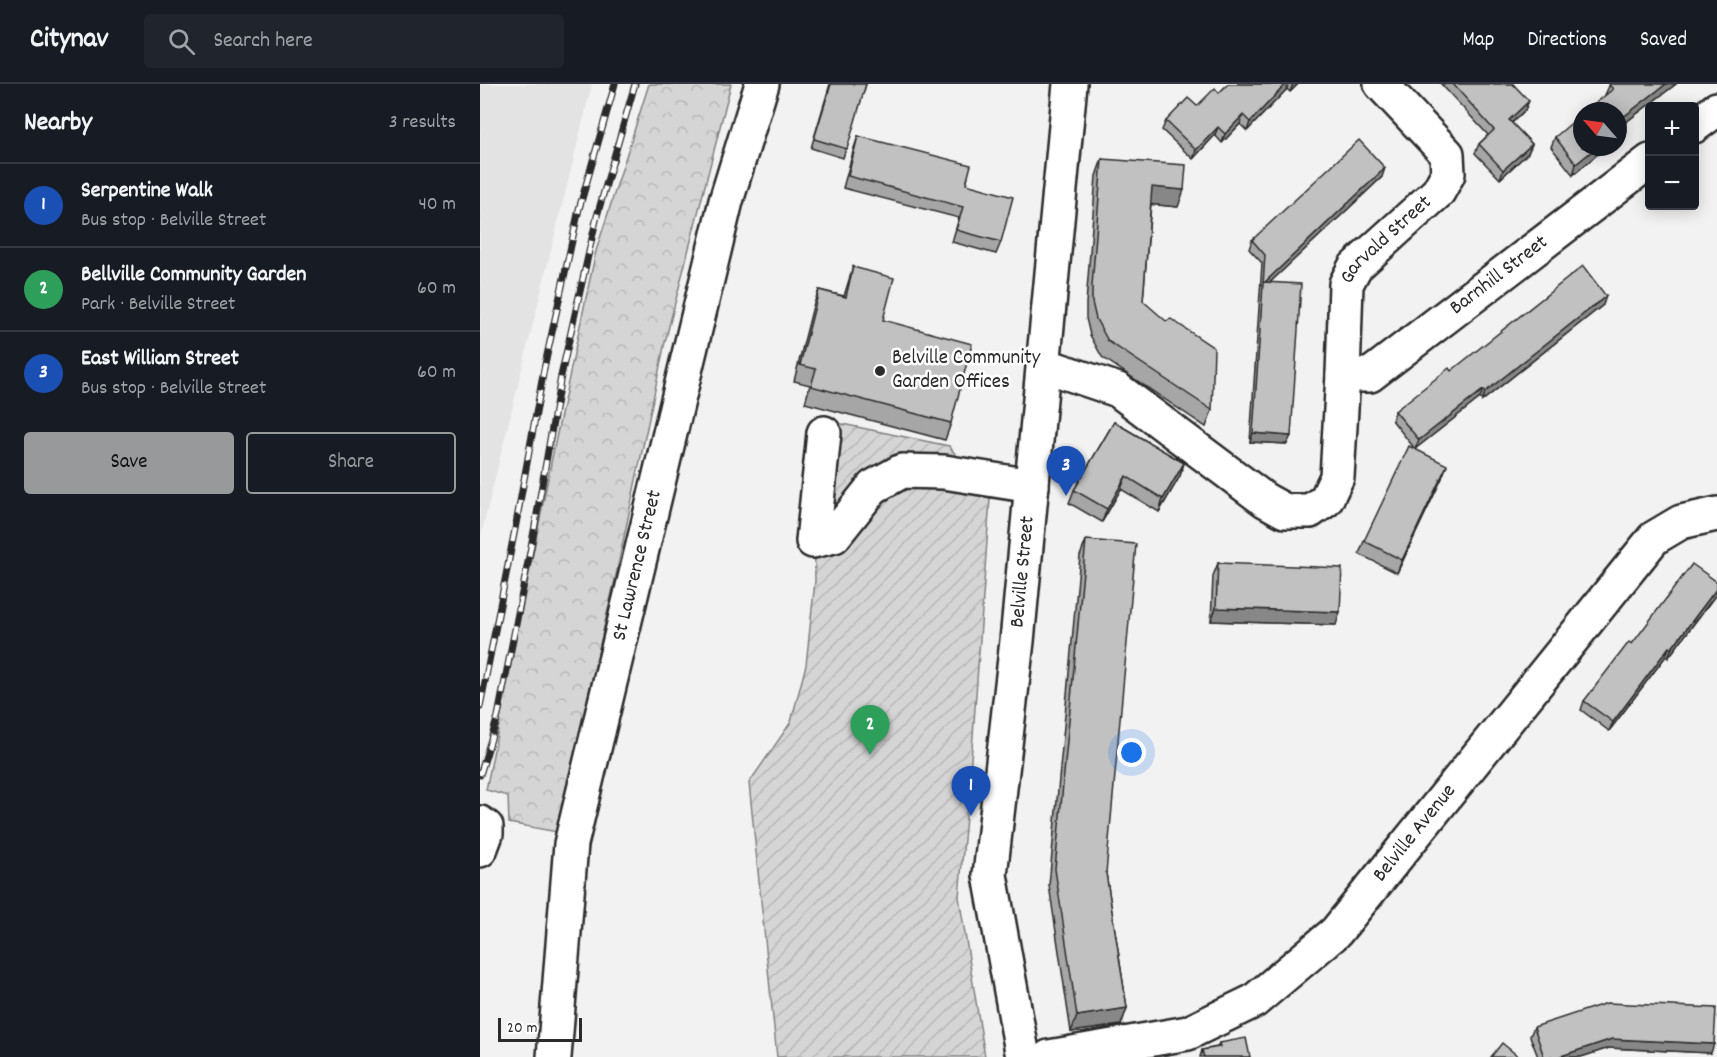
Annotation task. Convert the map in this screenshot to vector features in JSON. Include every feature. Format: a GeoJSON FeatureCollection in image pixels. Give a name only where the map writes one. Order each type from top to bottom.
{"type":"FeatureCollection","features":[{"type":"Feature","properties":{"kind":"street","name":"St Lawrence Street"},"geometry":{"type":"LineString","coordinates":[[554,1057],[571,844],[726,201],[762,84]]}},
{"type":"Feature","properties":{"kind":"street","name":"Belville Street"},"geometry":{"type":"LineString","coordinates":[[1023,1057],[990,875],[1017,641],[1070,84]]}},
{"type":"Feature","properties":{"kind":"street","name":"Garvald Street"},"geometry":{"type":"LineString","coordinates":[[1044,366],[1118,390],[1264,500],[1285,510],[1310,511],[1326,500],[1338,477],[1346,284],[1355,267],[1438,192],[1448,174],[1447,154],[1381,84]]}},
{"type":"Feature","properties":{"kind":"street"},"geometry":{"type":"LineString","coordinates":[[1699,123],[1717,109]]}},
{"type":"Feature","properties":{"kind":"street","name":"Barnhill Street"},"geometry":{"type":"LineString","coordinates":[[1343,375],[1370,375],[1645,165]]}},
{"type":"Feature","properties":{"kind":"street"},"geometry":{"type":"LineString","coordinates":[[824,433],[813,541],[834,536],[873,487],[902,471],[944,472],[1032,486]]}},
{"type":"Feature","properties":{"kind":"street","name":"Belville Avenue"},"geometry":{"type":"LineString","coordinates":[[1049,1057],[1188,1032],[1254,1001],[1336,932],[1654,538],[1681,522],[1717,514]]}},
{"type":"Feature","properties":{"kind":"street"},"geometry":{"type":"LineString","coordinates":[[480,823],[486,827],[486,834],[480,850]]}},
{"type":"Feature","properties":{"kind":"shaded area"},"geometry":{"type":"Polygon","coordinates":[[[480,84],[592,84],[480,539],[480,84]]]}},
{"type":"Feature","properties":{"kind":"green space"},"geometry":{"type":"Polygon","coordinates":[[[649,84],[731,84],[665,342],[616,575],[557,832],[509,823],[508,796],[486,790],[596,251],[649,84]]]}},
{"type":"Feature","properties":{"kind":"green space"},"geometry":{"type":"Polygon","coordinates":[[[813,418],[949,446],[990,499],[959,897],[985,1057],[777,1057],[749,783],[791,722],[806,665],[815,581],[813,418]]]}},
{"type":"Feature","properties":{"kind":"building"},"geometry":{"type":"Polygon","coordinates":[[[831,84],[866,84],[847,149],[814,139],[831,84]]]}},
{"type":"Feature","properties":{"kind":"building"},"geometry":{"type":"Polygon","coordinates":[[[1228,84],[1286,84],[1250,122],[1243,115],[1225,134],[1218,127],[1196,150],[1166,121],[1188,98],[1197,106],[1215,88],[1219,93],[1228,84]]]}},
{"type":"Feature","properties":{"kind":"building"},"geometry":{"type":"Polygon","coordinates":[[[1453,84],[1513,84],[1529,101],[1509,120],[1532,144],[1503,170],[1479,144],[1494,130],[1453,84]]]}},
{"type":"Feature","properties":{"kind":"building"},"geometry":{"type":"Polygon","coordinates":[[[1666,84],[1627,114],[1627,102],[1597,102],[1613,89],[1609,85],[1666,84]]]}},
{"type":"Feature","properties":{"kind":"building"},"geometry":{"type":"Polygon","coordinates":[[[1573,122],[1573,156],[1586,156],[1576,164],[1555,137],[1573,122]]]}},
{"type":"Feature","properties":{"kind":"building"},"geometry":{"type":"Polygon","coordinates":[[[858,136],[971,165],[966,184],[1013,197],[1001,242],[956,230],[963,207],[848,176],[858,136]]]}},
{"type":"Feature","properties":{"kind":"building"},"geometry":{"type":"Polygon","coordinates":[[[1359,140],[1385,168],[1265,282],[1301,284],[1291,436],[1253,433],[1265,255],[1252,240],[1359,140]]]}},
{"type":"Feature","properties":{"kind":"building"},"geometry":{"type":"Polygon","coordinates":[[[1102,159],[1186,165],[1184,190],[1152,187],[1143,301],[1166,321],[1171,319],[1214,348],[1212,410],[1108,341],[1096,319],[1092,302],[1092,286],[1102,159]]]}},
{"type":"Feature","properties":{"kind":"building"},"geometry":{"type":"Polygon","coordinates":[[[1583,266],[1606,296],[1485,392],[1483,390],[1419,440],[1395,411],[1449,368],[1451,371],[1583,266]]]}},
{"type":"Feature","properties":{"kind":"building","name":"Belville Community Garden Offices"},"geometry":{"type":"Polygon","coordinates":[[[853,267],[894,278],[883,320],[972,344],[951,423],[811,386],[816,369],[800,365],[819,290],[846,297],[853,267]]]}},
{"type":"Feature","properties":{"kind":"building"},"geometry":{"type":"Polygon","coordinates":[[[1114,422],[1184,463],[1163,499],[1126,476],[1107,509],[1074,490],[1114,422]]]}},
{"type":"Feature","properties":{"kind":"building"},"geometry":{"type":"Polygon","coordinates":[[[1409,446],[1447,465],[1402,560],[1364,541],[1409,446]]]}},
{"type":"Feature","properties":{"kind":"building"},"geometry":{"type":"Polygon","coordinates":[[[1086,540],[1136,544],[1106,873],[1127,1008],[1077,1016],[1055,869],[1086,540]]]}},
{"type":"Feature","properties":{"kind":"building"},"geometry":{"type":"Polygon","coordinates":[[[1218,563],[1342,568],[1340,612],[1216,608],[1218,563]]]}},
{"type":"Feature","properties":{"kind":"building"},"geometry":{"type":"Polygon","coordinates":[[[1692,564],[1717,582],[1717,588],[1613,722],[1584,701],[1629,642],[1632,644],[1692,564]]]}},
{"type":"Feature","properties":{"kind":"building"},"geometry":{"type":"Polygon","coordinates":[[[1607,1003],[1716,1008],[1714,1044],[1612,1039],[1558,1057],[1544,1057],[1534,1027],[1607,1003]]]}},
{"type":"Feature","properties":{"kind":"building"},"geometry":{"type":"Polygon","coordinates":[[[1246,1038],[1250,1057],[1204,1057],[1202,1050],[1220,1047],[1219,1043],[1246,1038]]]}},
{"type":"Feature","properties":{"kind":"building"},"geometry":{"type":"Polygon","coordinates":[[[1502,1043],[1519,1057],[1491,1057],[1502,1043]]]}},
{"type":"Feature","properties":{"kind":"railway"},"geometry":{"type":"LineString","coordinates":[[480,707],[544,369],[579,209],[615,84]]}},
{"type":"Feature","properties":{"kind":"railway"},"geometry":{"type":"LineString","coordinates":[[480,775],[498,716],[561,376],[597,216],[635,84]]}},
{"type":"Feature","properties":{"kind":"place","name":"Belville Community Garden Offices"},"geometry":{"type":"Point","coordinates":[880,371]}},
{"type":"Feature","properties":{"kind":"place","name":"East William Street"},"geometry":{"type":"Point","coordinates":[1066,496]}},
{"type":"Feature","properties":{"kind":"place","name":"Bellville Community Garden"},"geometry":{"type":"Point","coordinates":[870,755]}},
{"type":"Feature","properties":{"kind":"place","name":"Serpentine Walk"},"geometry":{"type":"Point","coordinates":[971,816]}}]}
